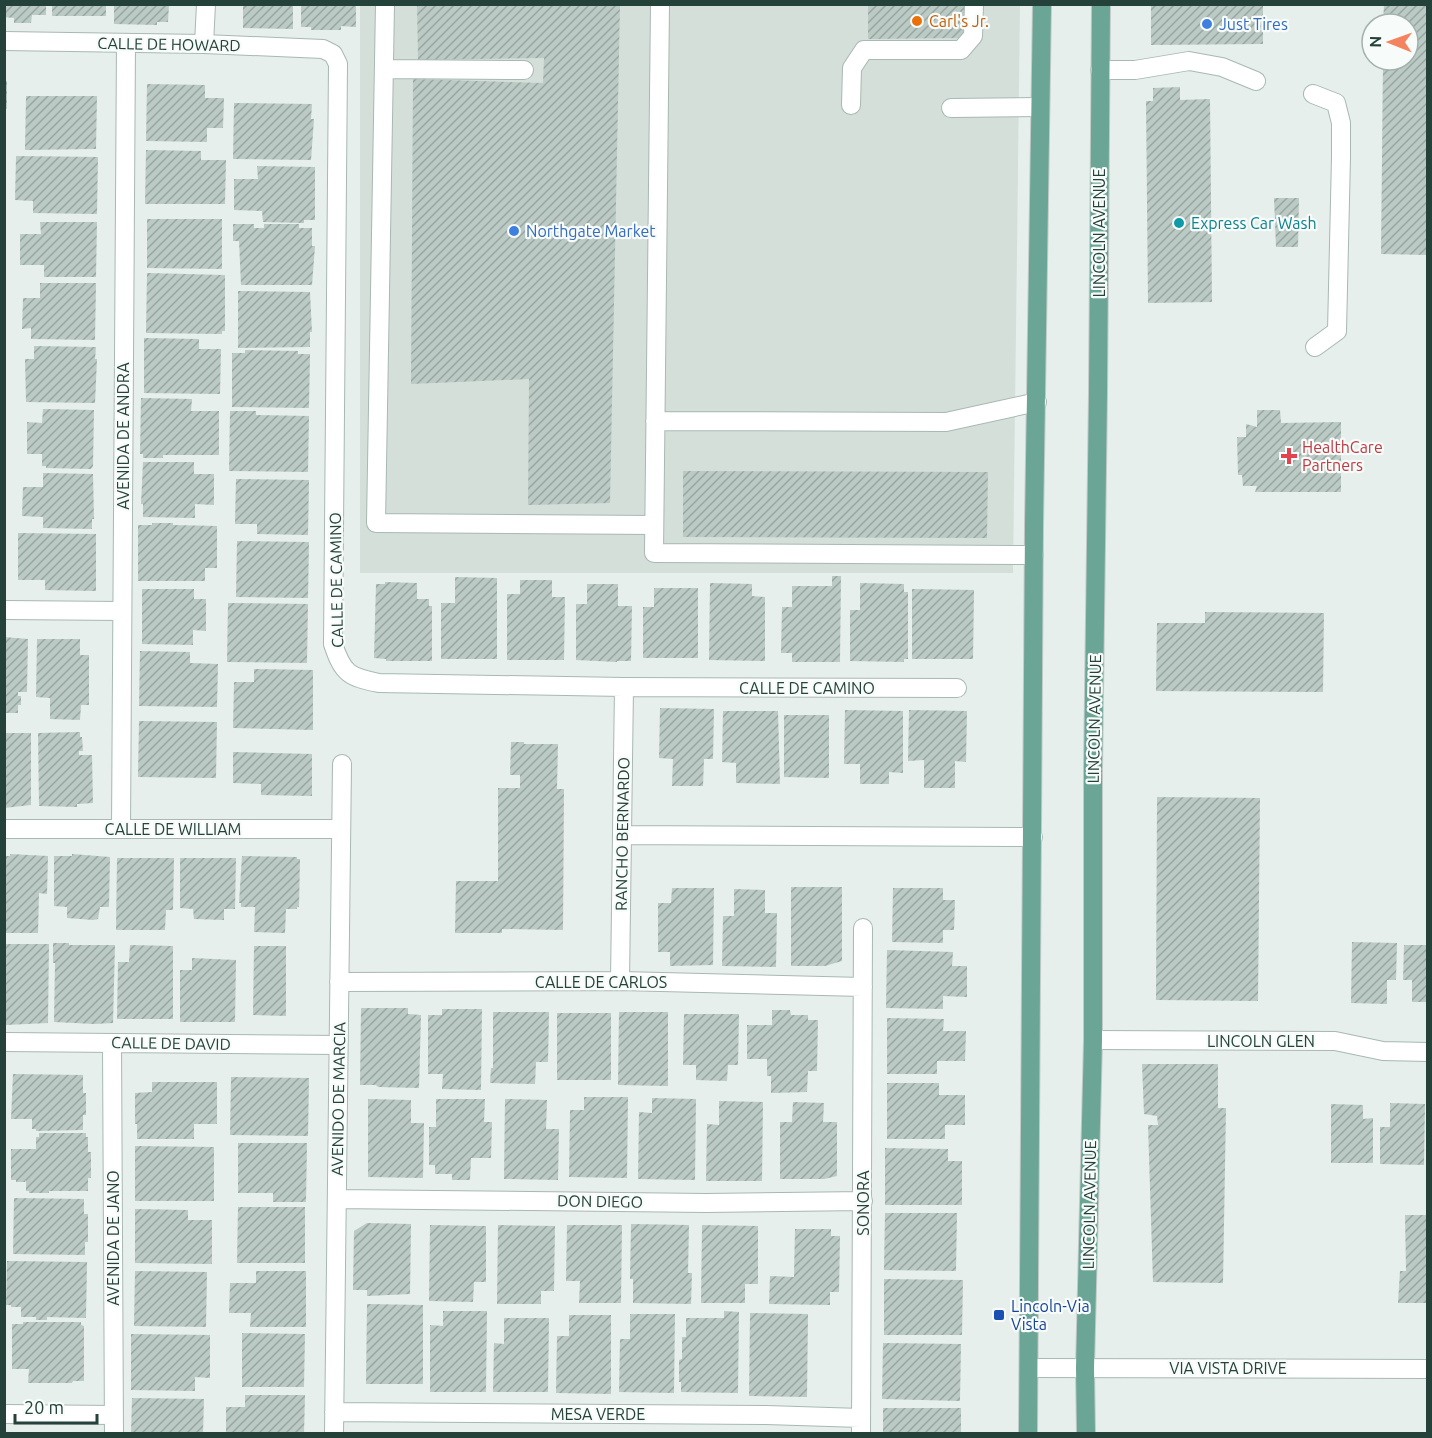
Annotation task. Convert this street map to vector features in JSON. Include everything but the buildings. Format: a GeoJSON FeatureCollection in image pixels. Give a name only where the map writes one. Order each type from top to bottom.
{"type":"FeatureCollection","features":[{"type":"Feature","properties":{"kind":"main road"},"geometry":{"type":"LineString","coordinates":[[1028,1434],[1034,555],[1042,4]]}},
{"type":"Feature","properties":{"kind":"main road","name":"LINCOLN AVENUE"},"geometry":{"type":"LineString","coordinates":[[1086,1434],[1085,1368],[1093,1040],[1093,769],[1101,4]]}},
{"type":"Feature","properties":{"kind":"street"},"geometry":{"type":"LineString","coordinates":[[204,44],[206,4]]}},
{"type":"Feature","properties":{"kind":"street"},"geometry":{"type":"LineString","coordinates":[[385,4],[376,523],[654,525]]}},
{"type":"Feature","properties":{"kind":"street"},"geometry":{"type":"LineString","coordinates":[[660,4],[654,553],[1034,555]]}},
{"type":"Feature","properties":{"kind":"street"},"geometry":{"type":"LineString","coordinates":[[851,105],[852,68],[864,50],[961,50],[973,36],[974,4]]}},
{"type":"Feature","properties":{"kind":"street","name":"CALLE DE HOWARD"},"geometry":{"type":"LineString","coordinates":[[4,41],[204,44],[323,49],[333,54]]}},
{"type":"Feature","properties":{"kind":"street","name":"AVENIDA DE ANDRA"},"geometry":{"type":"LineString","coordinates":[[121,829],[126,43]]}},
{"type":"Feature","properties":{"kind":"street","name":"CALLE DE CAMINO"},"geometry":{"type":"LineString","coordinates":[[333,54],[338,64],[333,644],[340,664],[357,679],[379,683],[624,687],[957,688]]}},
{"type":"Feature","properties":{"kind":"street"},"geometry":{"type":"LineString","coordinates":[[1100,70],[1135,70],[1189,61],[1222,67],[1256,81]]}},
{"type":"Feature","properties":{"kind":"street"},"geometry":{"type":"LineString","coordinates":[[384,69],[524,70]]}},
{"type":"Feature","properties":{"kind":"street"},"geometry":{"type":"LineString","coordinates":[[1312,94],[1336,103],[1341,123],[1337,331],[1315,347]]}},
{"type":"Feature","properties":{"kind":"street"},"geometry":{"type":"LineString","coordinates":[[951,108],[1040,107]]}},
{"type":"Feature","properties":{"kind":"street"},"geometry":{"type":"LineString","coordinates":[[655,421],[946,422],[1037,402]]}},
{"type":"Feature","properties":{"kind":"street"},"geometry":{"type":"LineString","coordinates":[[4,610],[122,611]]}},
{"type":"Feature","properties":{"kind":"street","name":"RANCHO BERNARDO"},"geometry":{"type":"LineString","coordinates":[[620,981],[624,687]]}},
{"type":"Feature","properties":{"kind":"street","name":"AVENIDO DE MARCIA"},"geometry":{"type":"LineString","coordinates":[[334,1434],[342,764]]}},
{"type":"Feature","properties":{"kind":"street","name":"CALLE DE WILLIAM"},"geometry":{"type":"LineString","coordinates":[[4,829],[341,829]]}},
{"type":"Feature","properties":{"kind":"street"},"geometry":{"type":"LineString","coordinates":[[622,835],[1033,837]]}},
{"type":"Feature","properties":{"kind":"street","name":"SONORA"},"geometry":{"type":"LineString","coordinates":[[861,1426],[863,928]]}},
{"type":"Feature","properties":{"kind":"street","name":"CALLE DE CARLOS"},"geometry":{"type":"LineString","coordinates":[[339,982],[620,981],[863,987]]}},
{"type":"Feature","properties":{"kind":"street","name":"LINCOLN GLEN"},"geometry":{"type":"LineString","coordinates":[[1093,1040],[1335,1041],[1383,1051],[1428,1052]]}},
{"type":"Feature","properties":{"kind":"street","name":"CALLE DE DAVID"},"geometry":{"type":"LineString","coordinates":[[4,1042],[338,1045]]}},
{"type":"Feature","properties":{"kind":"street","name":"AVENIDA DE JANO"},"geometry":{"type":"LineString","coordinates":[[112,1043],[114,1434]]}},
{"type":"Feature","properties":{"kind":"street","name":"DON DIEGO"},"geometry":{"type":"LineString","coordinates":[[337,1199],[706,1203],[863,1201]]}},
{"type":"Feature","properties":{"kind":"street","name":"VIA VISTA DRIVE"},"geometry":{"type":"LineString","coordinates":[[1029,1368],[1428,1369]]}},
{"type":"Feature","properties":{"kind":"street","name":"MESA VERDE"},"geometry":{"type":"LineString","coordinates":[[334,1412],[766,1415],[861,1426]]}},
{"type":"Feature","properties":{"kind":"street"},"geometry":{"type":"LineString","coordinates":[[4,1414],[114,1415]]}},
{"type":"Feature","properties":{"kind":"shaded area"},"geometry":{"type":"Polygon","coordinates":[[[360,5],[1020,5],[1013,573],[360,573],[360,5]]]}},
{"type":"Feature","properties":{"kind":"place","name":"Carl's Jr."},"geometry":{"type":"Point","coordinates":[917,21]}},
{"type":"Feature","properties":{"kind":"place","name":"Just Tires"},"geometry":{"type":"Point","coordinates":[1207,24]}},
{"type":"Feature","properties":{"kind":"place","name":"Express Car Wash"},"geometry":{"type":"Point","coordinates":[1179,223]}},
{"type":"Feature","properties":{"kind":"place","name":"Northgate Market"},"geometry":{"type":"Point","coordinates":[514,231]}},
{"type":"Feature","properties":{"kind":"place","name":"HealthCare Partners"},"geometry":{"type":"Point","coordinates":[1289,456]}},
{"type":"Feature","properties":{"kind":"place","name":"Lincoln-Via Vista"},"geometry":{"type":"Point","coordinates":[999,1315]}}]}
